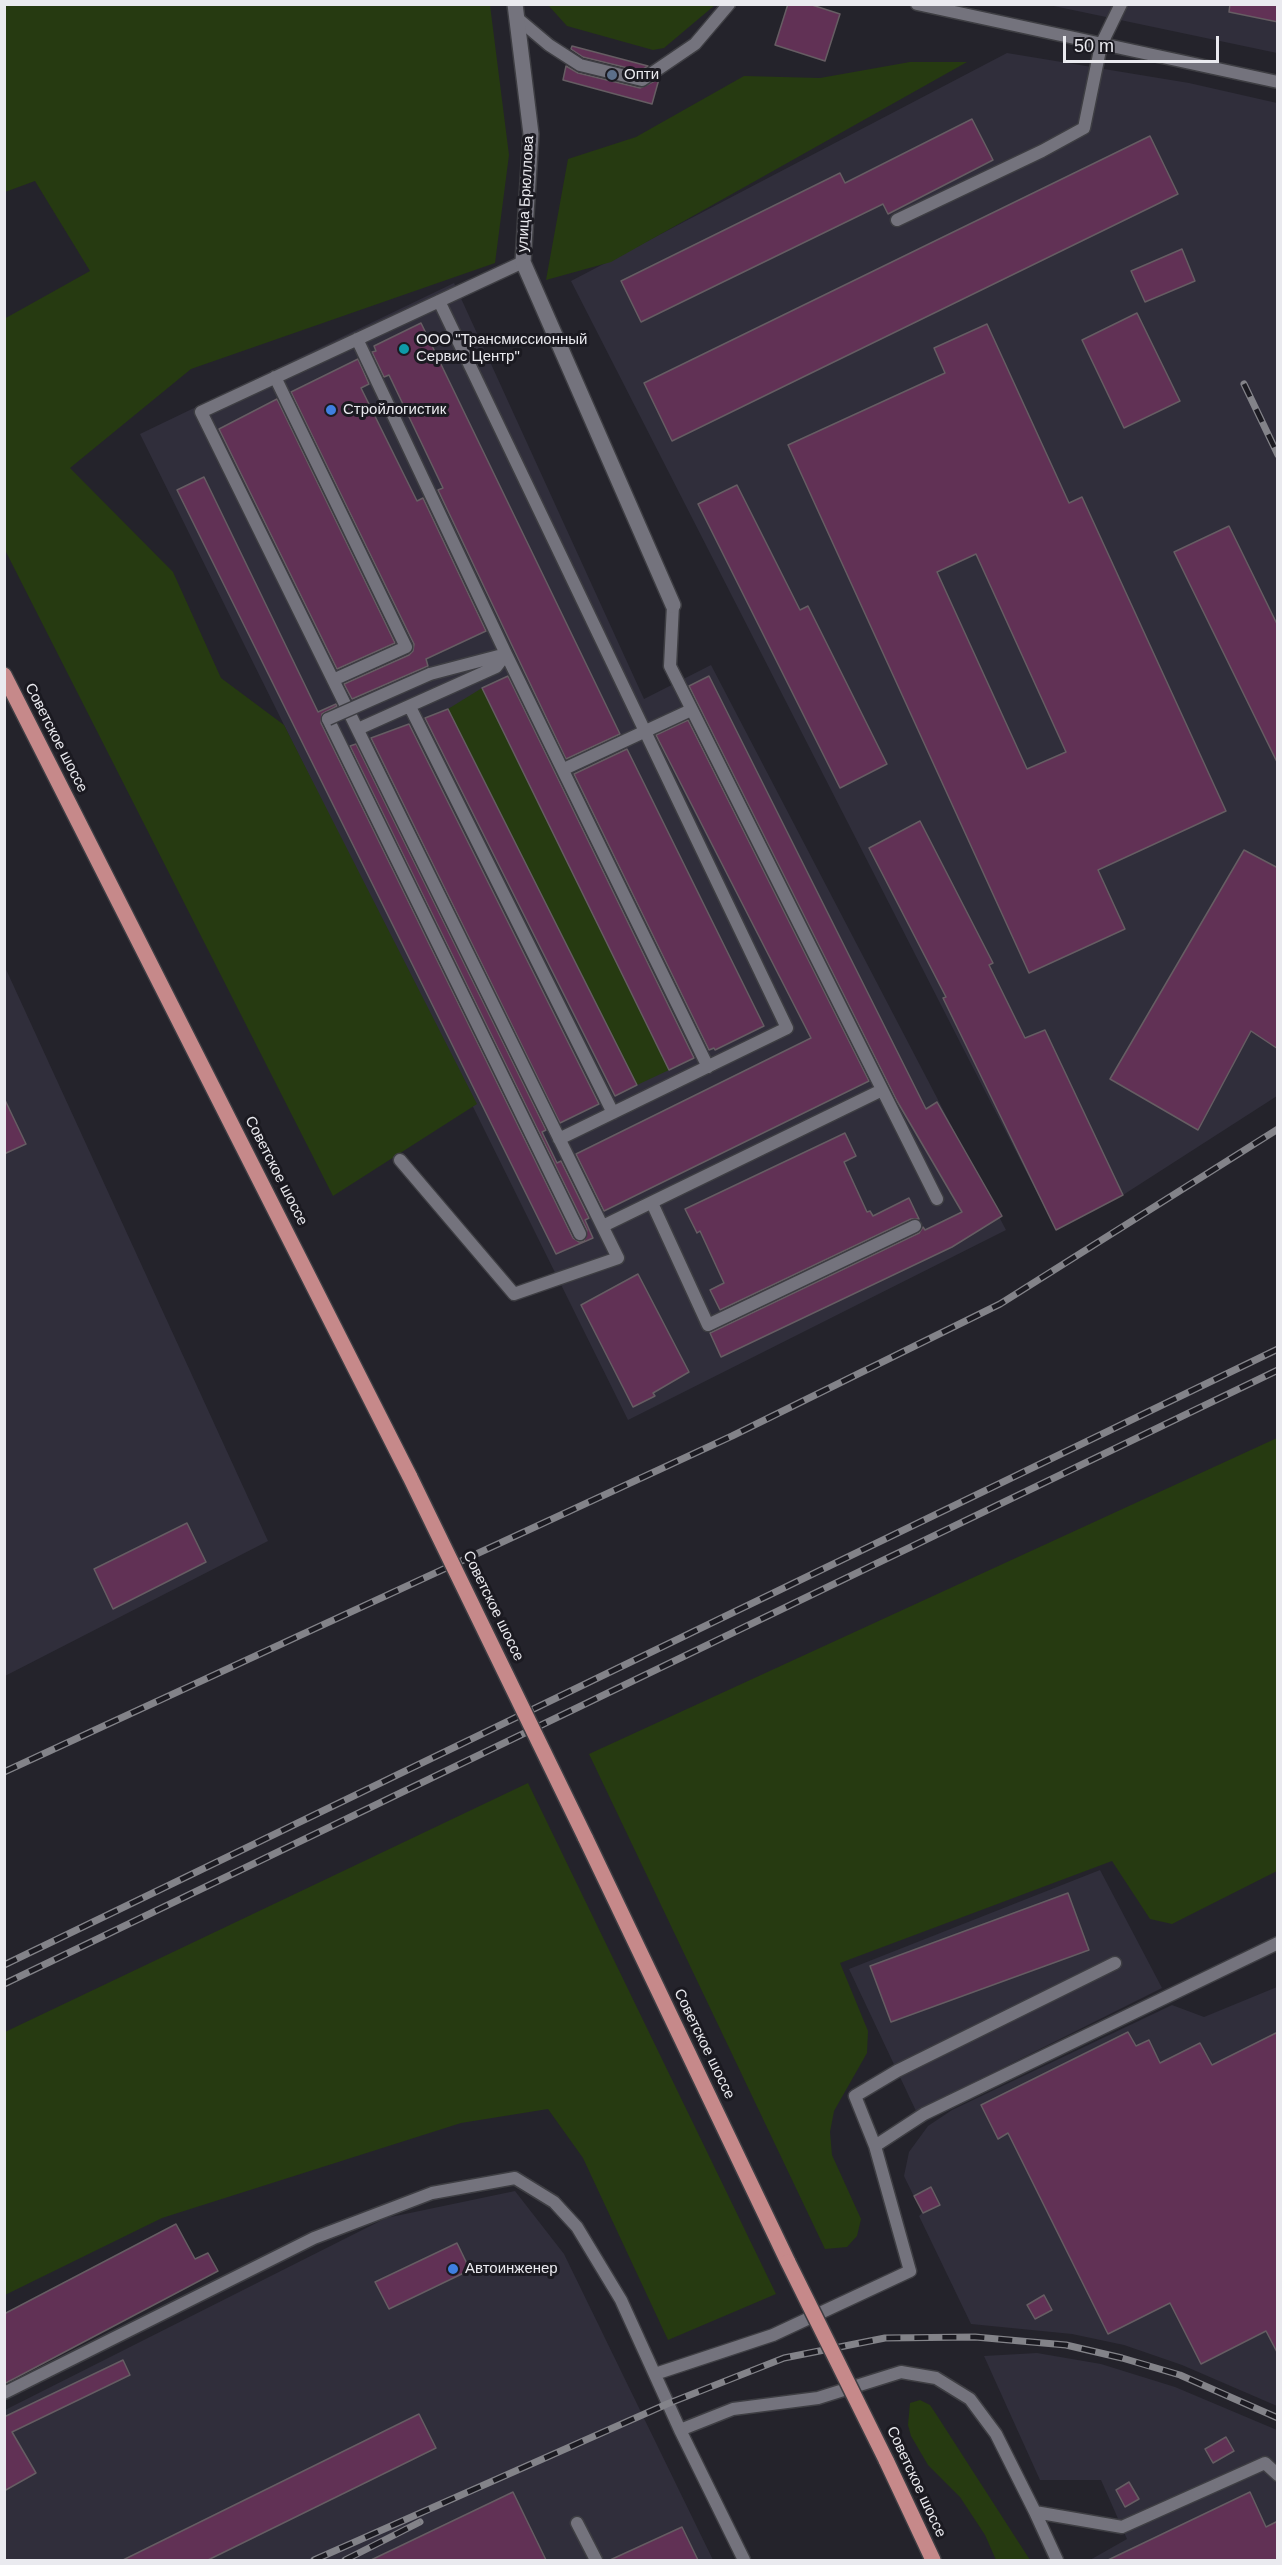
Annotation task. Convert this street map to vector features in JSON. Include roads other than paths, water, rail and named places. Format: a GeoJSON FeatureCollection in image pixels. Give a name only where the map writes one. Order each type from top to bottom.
{"type":"FeatureCollection","features":[{"type":"Feature","properties":{"kind":"main road","name":"Советское шоссе"},"geometry":{"type":"LineString","coordinates":[[4,675],[410,1477],[933,2560]]}},
{"type":"Feature","properties":{"kind":"street","name":"улица Брюллова"},"geometry":{"type":"LineString","coordinates":[[516,11],[531,134],[522,262],[672,605]]}},
{"type":"Feature","properties":{"kind":"lane"},"geometry":{"type":"LineString","coordinates":[[516,11],[549,45],[580,65],[642,80],[695,44],[729,4]]}},
{"type":"Feature","properties":{"kind":"lane"},"geometry":{"type":"LineString","coordinates":[[917,4],[1278,82]]}},
{"type":"Feature","properties":{"kind":"lane"},"geometry":{"type":"LineString","coordinates":[[897,220],[1042,151],[1084,128],[1101,45],[1121,4]]}},
{"type":"Feature","properties":{"kind":"lane"},"geometry":{"type":"LineString","coordinates":[[400,1160],[514,1294],[618,1258],[201,412],[522,262]]}},
{"type":"Feature","properties":{"kind":"lane"},"geometry":{"type":"LineString","coordinates":[[439,301],[787,1028],[559,1139]]}},
{"type":"Feature","properties":{"kind":"lane"},"geometry":{"type":"LineString","coordinates":[[357,339],[506,654],[708,1066]]}},
{"type":"Feature","properties":{"kind":"lane"},"geometry":{"type":"LineString","coordinates":[[275,377],[406,647],[333,680]]}},
{"type":"Feature","properties":{"kind":"lane"},"geometry":{"type":"LineString","coordinates":[[672,605],[670,666],[937,1199]]}},
{"type":"Feature","properties":{"kind":"lane"},"geometry":{"type":"LineString","coordinates":[[506,654],[430,674],[328,718],[580,1234]]}},
{"type":"Feature","properties":{"kind":"lane"},"geometry":{"type":"LineString","coordinates":[[358,729],[496,667],[506,654]]}},
{"type":"Feature","properties":{"kind":"lane"},"geometry":{"type":"LineString","coordinates":[[410,707],[613,1113]]}},
{"type":"Feature","properties":{"kind":"lane"},"geometry":{"type":"LineString","coordinates":[[564,769],[691,710]]}},
{"type":"Feature","properties":{"kind":"lane"},"geometry":{"type":"LineString","coordinates":[[603,1226],[882,1090]]}},
{"type":"Feature","properties":{"kind":"lane"},"geometry":{"type":"LineString","coordinates":[[652,1203],[708,1325],[915,1226]]}},
{"type":"Feature","properties":{"kind":"lane"},"geometry":{"type":"LineString","coordinates":[[875,2146],[924,2114],[1278,1943]]}},
{"type":"Feature","properties":{"kind":"lane"},"geometry":{"type":"LineString","coordinates":[[656,2374],[772,2335],[910,2271],[875,2146],[855,2096],[897,2071],[1115,1963]]}},
{"type":"Feature","properties":{"kind":"lane"},"geometry":{"type":"LineString","coordinates":[[4,2393],[314,2238],[432,2193],[515,2178],[554,2202],[577,2227],[621,2300],[680,2430],[744,2560]]}},
{"type":"Feature","properties":{"kind":"lane"},"geometry":{"type":"LineString","coordinates":[[680,2430],[733,2409],[818,2398],[901,2372],[936,2378],[970,2399],[996,2434],[1057,2560]]}},
{"type":"Feature","properties":{"kind":"lane"},"geometry":{"type":"LineString","coordinates":[[1035,2512],[1122,2528],[1265,2463],[1278,2475]]}},
{"type":"Feature","properties":{"kind":"lane"},"geometry":{"type":"LineString","coordinates":[[577,2523],[596,2560]]}},
{"type":"Feature","properties":{"kind":"railway"},"geometry":{"type":"LineString","coordinates":[[1244,384],[1278,455]]}},
{"type":"Feature","properties":{"kind":"railway"},"geometry":{"type":"LineString","coordinates":[[4,1772],[732,1436],[1000,1304],[1278,1129]]}},
{"type":"Feature","properties":{"kind":"railway"},"geometry":{"type":"LineString","coordinates":[[4,1965],[1278,1349]]}},
{"type":"Feature","properties":{"kind":"railway"},"geometry":{"type":"LineString","coordinates":[[4,1984],[1278,1370]]}},
{"type":"Feature","properties":{"kind":"railway"},"geometry":{"type":"LineString","coordinates":[[314,2560],[667,2404],[784,2358],[885,2338],[975,2337],[1066,2345],[1180,2375],[1278,2418]]}},
{"type":"Feature","properties":{"kind":"railway"},"geometry":{"type":"LineString","coordinates":[[345,2560],[420,2522]]}},
{"type":"Feature","properties":{"kind":"place","name":"Опти"},"geometry":{"type":"Point","coordinates":[612,75]}},
{"type":"Feature","properties":{"kind":"place","name":"ООО \"Трансмиссионный Сервис Центр\""},"geometry":{"type":"Point","coordinates":[404,349]}},
{"type":"Feature","properties":{"kind":"place","name":"Стройлогистик"},"geometry":{"type":"Point","coordinates":[331,410]}},
{"type":"Feature","properties":{"kind":"place","name":"Автоинженер"},"geometry":{"type":"Point","coordinates":[453,2269]}}]}
